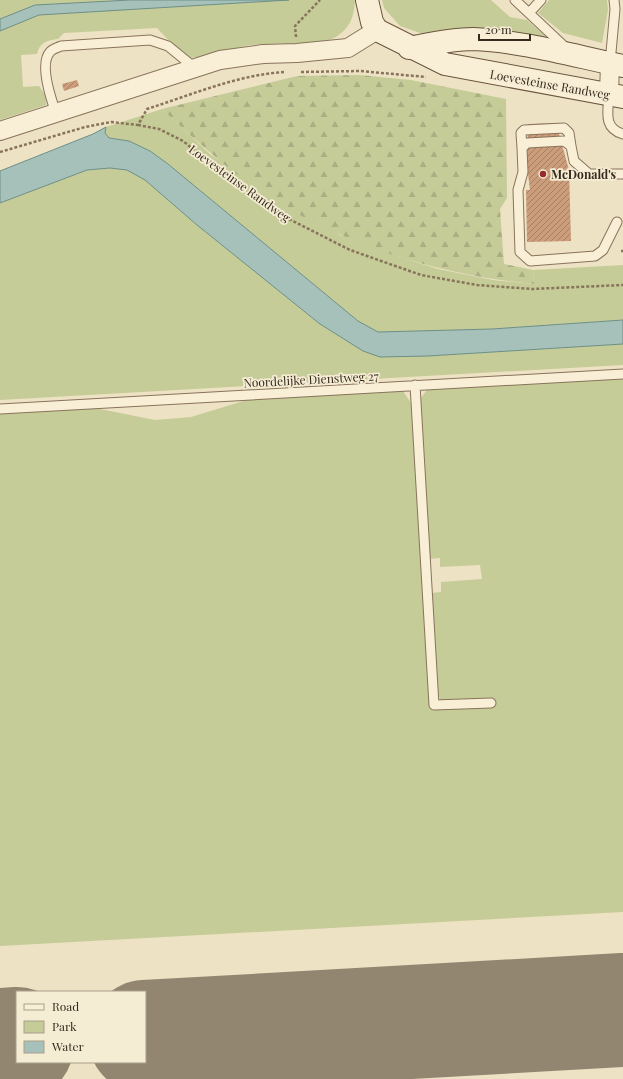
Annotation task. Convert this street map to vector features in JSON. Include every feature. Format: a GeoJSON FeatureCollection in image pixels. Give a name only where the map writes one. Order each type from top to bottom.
{"type":"FeatureCollection","features":[{"type":"Feature","properties":{"kind":"street"},"geometry":{"type":"LineString","coordinates":[[0,131],[227,59],[263,54],[297,53],[348,48],[377,30],[372,22],[367,0]]}},
{"type":"Feature","properties":{"kind":"street","name":"Loevesteinse Randweg"},"geometry":{"type":"LineString","coordinates":[[377,30],[409,48],[445,64],[616,96]]}},
{"type":"Feature","properties":{"kind":"street"},"geometry":{"type":"LineString","coordinates":[[409,48],[446,41],[473,39],[532,46],[616,64],[616,96]]}},
{"type":"Feature","properties":{"kind":"lane"},"geometry":{"type":"LineString","coordinates":[[515,0],[574,56]]}},
{"type":"Feature","properties":{"kind":"lane"},"geometry":{"type":"LineString","coordinates":[[529,13],[540,0]]}},
{"type":"Feature","properties":{"kind":"lane"},"geometry":{"type":"LineString","coordinates":[[614,0],[616,64]]}},
{"type":"Feature","properties":{"kind":"lane"},"geometry":{"type":"LineString","coordinates":[[56,113],[48,92],[45,60],[50,52],[61,46],[150,40],[168,46],[195,68]]}},
{"type":"Feature","properties":{"kind":"lane"},"geometry":{"type":"LineString","coordinates":[[616,96],[609,124],[614,131],[623,134]]}},
{"type":"Feature","properties":{"kind":"lane"},"geometry":{"type":"LineString","coordinates":[[617,222],[602,250],[595,256],[530,261],[520,252],[518,190],[523,172],[521,133],[524,130],[564,128],[569,132],[574,161],[589,174],[623,174]]}},
{"type":"Feature","properties":{"kind":"lane"},"geometry":{"type":"LineString","coordinates":[[522,148],[527,143],[564,141],[571,146]]}},
{"type":"Feature","properties":{"kind":"lane","name":"Noordelijke Dienstweg 27"},"geometry":{"type":"LineString","coordinates":[[0,409],[623,374]]}},
{"type":"Feature","properties":{"kind":"lane"},"geometry":{"type":"LineString","coordinates":[[415,386],[434,706],[491,703]]}},
{"type":"Feature","properties":{"kind":"path"},"geometry":{"type":"LineString","coordinates":[[296,72],[297,53],[295,26],[320,0]]}},
{"type":"Feature","properties":{"kind":"path"},"geometry":{"type":"LineString","coordinates":[[138,125],[147,109],[236,81],[270,73],[360,71],[432,78]]}},
{"type":"Feature","properties":{"kind":"path","name":"Loevesteinse Randweg"},"geometry":{"type":"LineString","coordinates":[[0,152],[85,127],[111,122],[158,129],[183,141],[281,215],[350,250],[421,275],[477,285],[532,289],[623,285]]}},
{"type":"Feature","properties":{"kind":"green space"},"geometry":{"type":"Polygon","coordinates":[[[0,0],[355,1],[354,12],[348,26],[341,34],[328,40],[307,43],[251,45],[200,57],[188,57],[185,55],[157,28],[64,33],[58,39],[50,40],[44,43],[38,50],[37,54],[21,55],[23,87],[39,86],[46,96],[46,105],[0,120],[0,0]]]}},
{"type":"Feature","properties":{"kind":"green space"},"geometry":{"type":"Polygon","coordinates":[[[382,0],[491,0],[510,17],[527,20],[555,45],[426,35],[400,26],[384,8],[382,0]]]}},
{"type":"Feature","properties":{"kind":"green space"},"geometry":{"type":"Polygon","coordinates":[[[549,0],[607,0],[608,10],[602,43],[563,33],[538,13],[549,0]]]}},
{"type":"Feature","properties":{"kind":"green space"},"geometry":{"type":"Polygon","coordinates":[[[359,75],[411,80],[506,99],[507,198],[500,209],[504,264],[533,270],[534,284],[469,275],[404,258],[372,248],[311,221],[266,195],[234,172],[162,109],[297,76],[359,75]]]}},
{"type":"Feature","properties":{"kind":"green space"},"geometry":{"type":"Polygon","coordinates":[[[162,109],[211,155],[340,235],[406,259],[438,269],[493,280],[534,284],[533,270],[623,265],[623,320],[492,329],[378,332],[358,321],[168,164],[150,151],[129,141],[109,138],[105,133],[106,127],[162,109]]]}},
{"type":"Feature","properties":{"kind":"green space"},"geometry":{"type":"Polygon","coordinates":[[[110,168],[127,170],[145,180],[197,225],[320,324],[363,351],[428,356],[623,344],[623,365],[0,400],[0,203],[87,170],[110,168]]]}},
{"type":"Feature","properties":{"kind":"green space"},"geometry":{"type":"Polygon","coordinates":[[[623,378],[623,912],[0,946],[0,414],[95,408],[155,420],[191,417],[250,399],[403,391],[411,403],[431,708],[441,701],[437,692],[431,593],[441,592],[441,582],[482,579],[480,565],[440,567],[440,558],[429,559],[419,400],[427,390],[623,378]]]}},
{"type":"Feature","properties":{"kind":"water"},"geometry":{"type":"Polygon","coordinates":[[[130,0],[289,0],[39,15],[0,31],[0,19],[35,5],[130,0]]]}},
{"type":"Feature","properties":{"kind":"water"},"geometry":{"type":"Polygon","coordinates":[[[106,127],[105,133],[109,138],[129,141],[150,151],[168,164],[358,321],[378,332],[492,329],[623,320],[623,344],[428,356],[380,357],[363,351],[320,324],[197,225],[145,180],[127,170],[110,168],[87,170],[0,203],[0,171],[93,134],[106,127]]]}},
{"type":"Feature","properties":{"kind":"building"},"geometry":{"type":"Polygon","coordinates":[[[77,80],[79,86],[64,91],[62,84],[77,80]]]}},
{"type":"Feature","properties":{"kind":"building"},"geometry":{"type":"Polygon","coordinates":[[[556,123],[569,170],[571,241],[527,242],[526,190],[530,190],[527,166],[528,124],[556,123]]]}},
{"type":"Feature","properties":{"kind":"runway"},"geometry":{"type":"LineString","coordinates":[[146,1037],[623,1010]]}},
{"type":"Feature","properties":{"kind":"runway"},"geometry":{"type":"LineString","coordinates":[[0,1045],[16,1044]]}},
{"type":"Feature","properties":{"kind":"place","name":"McDonald's"},"geometry":{"type":"Point","coordinates":[543,174]}}]}
